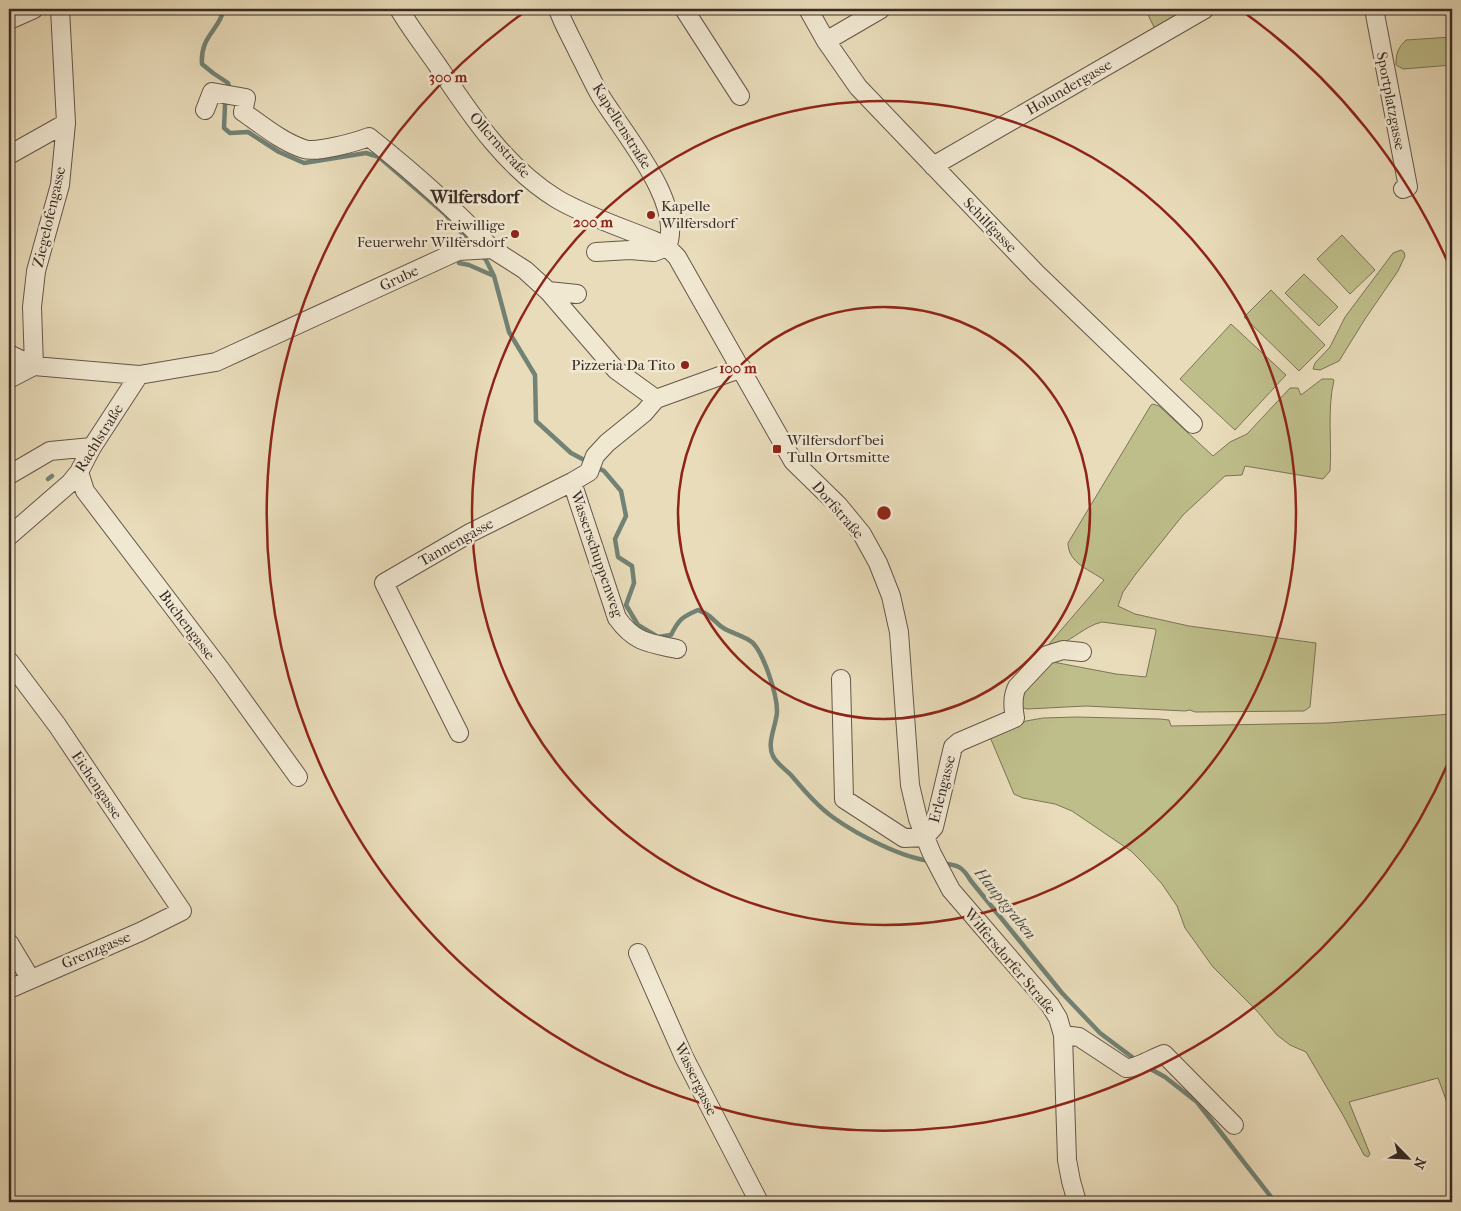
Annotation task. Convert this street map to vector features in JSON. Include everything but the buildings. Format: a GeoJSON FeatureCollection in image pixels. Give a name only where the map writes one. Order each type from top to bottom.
{"type":"FeatureCollection","features":[{"type":"Feature","properties":{"kind":"street"},"geometry":{"type":"LineString","coordinates":[[9,20],[34,9]]}},
{"type":"Feature","properties":{"kind":"street","name":"Ziegelofengasse"},"geometry":{"type":"LineString","coordinates":[[34,366],[32,307],[36,271],[60,185],[66,123],[60,9]]}},
{"type":"Feature","properties":{"kind":"street","name":"Ollernstraße"},"geometry":{"type":"LineString","coordinates":[[399,9],[469,113],[485,134],[522,172],[556,198],[573,207],[655,240],[667,247]]}},
{"type":"Feature","properties":{"kind":"street","name":"Kapellenstraße"},"geometry":{"type":"LineString","coordinates":[[558,9],[599,93],[650,170],[663,198],[670,223],[667,247]]}},
{"type":"Feature","properties":{"kind":"street"},"geometry":{"type":"LineString","coordinates":[[684,9],[740,96]]}},
{"type":"Feature","properties":{"kind":"street","name":"Schilfgasse"},"geometry":{"type":"LineString","coordinates":[[808,9],[826,41],[858,86],[1036,273],[1194,424]]}},
{"type":"Feature","properties":{"kind":"street"},"geometry":{"type":"LineString","coordinates":[[826,41],[881,9]]}},
{"type":"Feature","properties":{"kind":"street","name":"Holundergasse"},"geometry":{"type":"LineString","coordinates":[[933,166],[1206,9]]}},
{"type":"Feature","properties":{"kind":"street","name":"Sportplatzgasse"},"geometry":{"type":"LineString","coordinates":[[1374,9],[1408,187],[1403,189]]}},
{"type":"Feature","properties":{"kind":"street"},"geometry":{"type":"LineString","coordinates":[[205,110],[212,92],[246,98],[244,112],[281,138],[306,150],[344,145],[369,137],[399,160],[466,220],[488,249],[525,270],[548,291],[616,370],[656,399],[742,368]]}},
{"type":"Feature","properties":{"kind":"street"},"geometry":{"type":"LineString","coordinates":[[9,155],[66,123]]}},
{"type":"Feature","properties":{"kind":"street"},"geometry":{"type":"LineString","coordinates":[[596,252],[630,250],[654,252],[667,247]]}},
{"type":"Feature","properties":{"kind":"street","name":"Dorfstraße"},"geometry":{"type":"LineString","coordinates":[[667,247],[677,257],[742,368],[793,461],[839,506],[862,534],[878,563],[890,596],[899,632],[910,785],[924,837],[951,890]]}},
{"type":"Feature","properties":{"kind":"street","name":"Grube"},"geometry":{"type":"LineString","coordinates":[[34,366],[139,376],[216,362],[458,251],[488,249]]}},
{"type":"Feature","properties":{"kind":"street"},"geometry":{"type":"LineString","coordinates":[[548,291],[577,294]]}},
{"type":"Feature","properties":{"kind":"street"},"geometry":{"type":"LineString","coordinates":[[9,354],[34,366]]}},
{"type":"Feature","properties":{"kind":"street"},"geometry":{"type":"LineString","coordinates":[[9,379],[34,366]]}},
{"type":"Feature","properties":{"kind":"street","name":"Rachlstraße"},"geometry":{"type":"LineString","coordinates":[[9,536],[70,483],[79,472],[92,448],[139,376]]}},
{"type":"Feature","properties":{"kind":"street","name":"Tannengasse"},"geometry":{"type":"LineString","coordinates":[[459,733],[384,583],[470,533],[589,472],[595,456],[607,443],[644,413],[656,399]]}},
{"type":"Feature","properties":{"kind":"street"},"geometry":{"type":"LineString","coordinates":[[9,475],[50,451],[92,448]]}},
{"type":"Feature","properties":{"kind":"street","name":"Buchengasse"},"geometry":{"type":"LineString","coordinates":[[79,472],[86,491],[221,670],[298,777]]}},
{"type":"Feature","properties":{"kind":"street","name":"Wasserschuppenweg"},"geometry":{"type":"LineString","coordinates":[[572,482],[617,618],[626,629],[645,642],[677,649]]}},
{"type":"Feature","properties":{"kind":"street","name":"Erlengasse"},"geometry":{"type":"LineString","coordinates":[[924,837],[934,828],[953,747],[958,742],[1015,718],[1013,704],[1017,687],[1046,655],[1063,650],[1082,652]]}},
{"type":"Feature","properties":{"kind":"street","name":"Eichengasse"},"geometry":{"type":"LineString","coordinates":[[9,661],[57,725],[182,911]]}},
{"type":"Feature","properties":{"kind":"street"},"geometry":{"type":"LineString","coordinates":[[840,679],[844,800],[904,838],[924,837]]}},
{"type":"Feature","properties":{"kind":"street","name":"Wilfersdorfer Straße"},"geometry":{"type":"LineString","coordinates":[[951,890],[1050,1004],[1058,1018],[1063,1035],[1068,1160],[1077,1202]]}},
{"type":"Feature","properties":{"kind":"street","name":"Grenzgasse"},"geometry":{"type":"LineString","coordinates":[[9,989],[30,978],[140,932],[182,911]]}},
{"type":"Feature","properties":{"kind":"street"},"geometry":{"type":"LineString","coordinates":[[9,943],[30,978]]}},
{"type":"Feature","properties":{"kind":"street","name":"Wassergasse"},"geometry":{"type":"LineString","coordinates":[[638,953],[684,1057],[758,1202]]}},
{"type":"Feature","properties":{"kind":"street"},"geometry":{"type":"LineString","coordinates":[[1063,1035],[1079,1037],[1126,1068],[1164,1054],[1234,1124]]}},
{"type":"Feature","properties":{"kind":"green space"},"geometry":{"type":"Polygon","coordinates":[[[1145,9],[1191,9],[1155,29],[1145,9]]]}},
{"type":"Feature","properties":{"kind":"green space"},"geometry":{"type":"Polygon","coordinates":[[[1452,37],[1452,65],[1403,69],[1396,65],[1398,51],[1406,40],[1452,37]]]}},
{"type":"Feature","properties":{"kind":"green space"},"geometry":{"type":"Polygon","coordinates":[[[1342,235],[1375,270],[1350,294],[1317,259],[1342,235]]]}},
{"type":"Feature","properties":{"kind":"green space"},"geometry":{"type":"Polygon","coordinates":[[[1401,250],[1405,256],[1398,271],[1339,361],[1320,370],[1313,369],[1315,363],[1330,347],[1345,317],[1393,253],[1401,250]]]}},
{"type":"Feature","properties":{"kind":"green space"},"geometry":{"type":"Polygon","coordinates":[[[1304,274],[1338,307],[1319,326],[1285,293],[1304,274]]]}},
{"type":"Feature","properties":{"kind":"green space"},"geometry":{"type":"Polygon","coordinates":[[[1271,290],[1325,345],[1299,371],[1244,317],[1271,290]]]}},
{"type":"Feature","properties":{"kind":"green space"},"geometry":{"type":"Polygon","coordinates":[[[1231,324],[1286,375],[1235,430],[1180,379],[1231,324]]]}},
{"type":"Feature","properties":{"kind":"green space"},"geometry":{"type":"Polygon","coordinates":[[[1322,379],[1334,380],[1330,414],[1330,471],[1323,479],[1245,466],[1242,475],[1225,476],[1183,515],[1135,575],[1123,592],[1118,606],[1135,614],[1189,626],[1316,643],[1310,707],[1304,711],[1195,712],[1190,710],[1086,706],[1027,709],[1020,707],[1023,686],[1053,662],[1116,674],[1146,677],[1155,629],[1102,622],[1089,627],[1056,646],[1049,647],[1049,644],[1104,580],[1076,561],[1069,550],[1068,543],[1151,405],[1159,406],[1213,456],[1230,442],[1247,434],[1290,388],[1298,388],[1301,395],[1322,379]]]}},
{"type":"Feature","properties":{"kind":"green space"},"geometry":{"type":"Polygon","coordinates":[[[1452,714],[1452,1116],[1438,1078],[1349,1102],[1370,1154],[1368,1157],[1364,1155],[1306,1052],[1290,1045],[1277,1035],[1257,1011],[1213,967],[1185,928],[1177,906],[1162,884],[1144,864],[1131,851],[1072,811],[1055,804],[1023,798],[1014,794],[990,737],[1026,721],[1043,718],[1160,719],[1169,720],[1171,726],[1328,723],[1452,714]]]}},
{"type":"Feature","properties":{"kind":"waterway","name":"Hauptgraben"},"geometry":{"type":"LineString","coordinates":[[224,9],[222,17],[204,47],[202,64],[228,83],[230,90]]}},
{"type":"Feature","properties":{"kind":"waterway","name":"Hauptgraben"},"geometry":{"type":"LineString","coordinates":[[228,99],[225,105],[224,128],[230,133],[248,132],[279,152],[304,163],[366,153],[379,157],[445,214],[473,246]]}},
{"type":"Feature","properties":{"kind":"waterway","name":"Hauptgraben"},"geometry":{"type":"LineString","coordinates":[[482,255],[494,276],[509,332],[535,375],[536,421],[571,453],[588,462]]}},
{"type":"Feature","properties":{"kind":"waterway"},"geometry":{"type":"LineString","coordinates":[[459,263],[469,265],[494,276]]}},
{"type":"Feature","properties":{"kind":"waterway","name":"Hauptgraben"},"geometry":{"type":"LineString","coordinates":[[594,466],[604,471],[621,491],[626,516],[615,539],[618,557],[632,566],[634,583],[626,605],[638,625],[658,637],[671,635],[676,625],[682,619],[698,610],[707,614],[725,629],[753,643],[765,665],[775,695],[777,716],[771,739],[771,751],[776,761],[822,809],[844,825],[894,851],[931,861]]}},
{"type":"Feature","properties":{"kind":"waterway"},"geometry":{"type":"LineString","coordinates":[[48,479],[52,476]]}},
{"type":"Feature","properties":{"kind":"waterway","name":"Hauptgraben"},"geometry":{"type":"LineString","coordinates":[[941,863],[956,866],[965,872],[1062,993],[1100,1033],[1136,1060]]}},
{"type":"Feature","properties":{"kind":"waterway","name":"Hauptgraben"},"geometry":{"type":"LineString","coordinates":[[1147,1067],[1165,1077],[1197,1102],[1275,1202]]}},
{"type":"Feature","properties":{"kind":"place","name":"Kapelle Wilfersdorf"},"geometry":{"type":"Point","coordinates":[651,215]}},
{"type":"Feature","properties":{"kind":"place","name":"Freiwillige Feuerwehr Wilfersdorf"},"geometry":{"type":"Point","coordinates":[515,234]}},
{"type":"Feature","properties":{"kind":"place","name":"Pizzeria Da Tito"},"geometry":{"type":"Point","coordinates":[685,365]}},
{"type":"Feature","properties":{"kind":"place","name":"Wilfersdorf bei Tulln Ortsmitte"},"geometry":{"type":"Point","coordinates":[777,449]}},
{"type":"Feature","properties":{"kind":"district","name":"Wilfersdorf"},"geometry":{"type":"Point","coordinates":[475,197]}}]}
